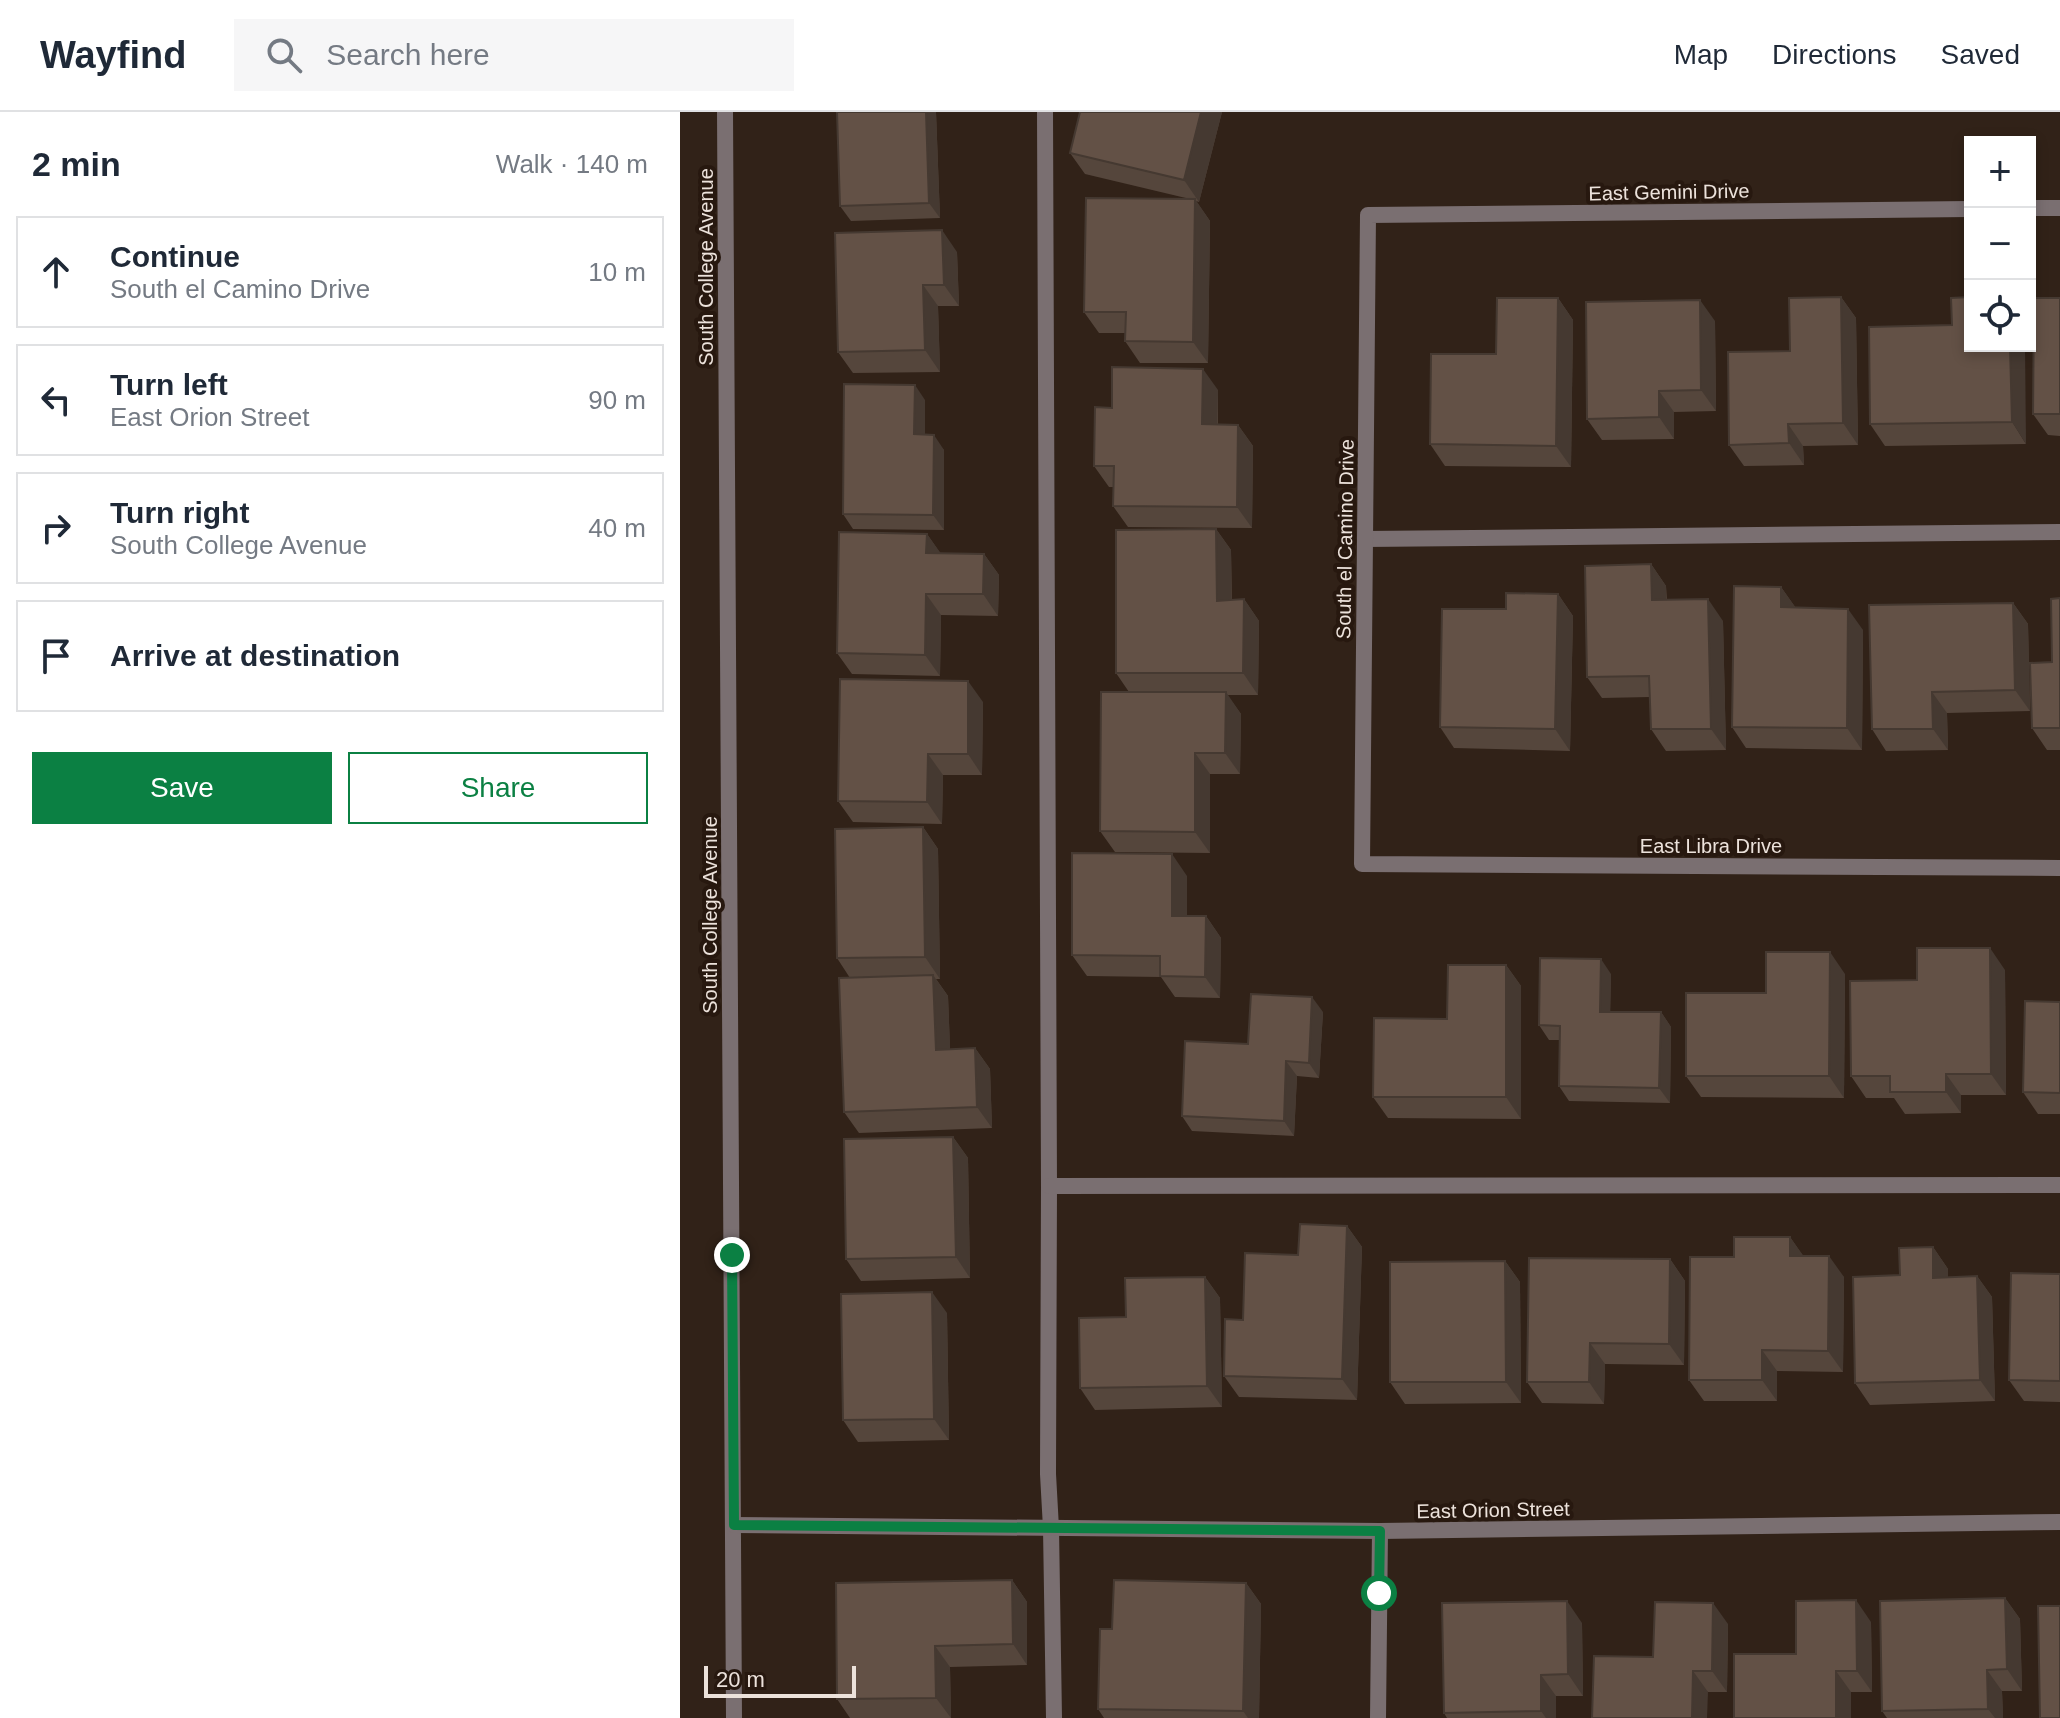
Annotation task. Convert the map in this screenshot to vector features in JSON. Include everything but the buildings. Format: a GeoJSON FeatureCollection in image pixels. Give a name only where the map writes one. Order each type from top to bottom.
{"type":"FeatureCollection","features":[{"type":"Feature","properties":{"kind":"street","name":"South College Avenue"},"geometry":{"type":"LineString","coordinates":[[725,112],[734,1718]]}},
{"type":"Feature","properties":{"kind":"street"},"geometry":{"type":"LineString","coordinates":[[1045,112],[1048,1474],[1054,1718]]}},
{"type":"Feature","properties":{"kind":"street"},"geometry":{"type":"LineString","coordinates":[[2036,208],[2060,208]]}},
{"type":"Feature","properties":{"kind":"street","name":"East Gemini Drive"},"geometry":{"type":"LineString","coordinates":[[1368,215],[1964,209]]}},
{"type":"Feature","properties":{"kind":"street","name":"South el Camino Drive"},"geometry":{"type":"LineString","coordinates":[[1362,864],[1368,215]]}},
{"type":"Feature","properties":{"kind":"street"},"geometry":{"type":"LineString","coordinates":[[1365,539],[2060,532]]}},
{"type":"Feature","properties":{"kind":"street","name":"East Libra Drive"},"geometry":{"type":"LineString","coordinates":[[1362,864],[2060,868]]}},
{"type":"Feature","properties":{"kind":"street"},"geometry":{"type":"LineString","coordinates":[[1049,1186],[2060,1185]]}},
{"type":"Feature","properties":{"kind":"street","name":"East Orion Street"},"geometry":{"type":"LineString","coordinates":[[734,1525],[1380,1531],[2060,1522]]}},
{"type":"Feature","properties":{"kind":"street"},"geometry":{"type":"LineString","coordinates":[[1378,1718],[1380,1531]]}},
{"type":"Feature","properties":{"kind":"route"},"geometry":{"type":"LineString","coordinates":[[732,1255],[734,1525],[1380,1531],[1379,1593]]}}]}
